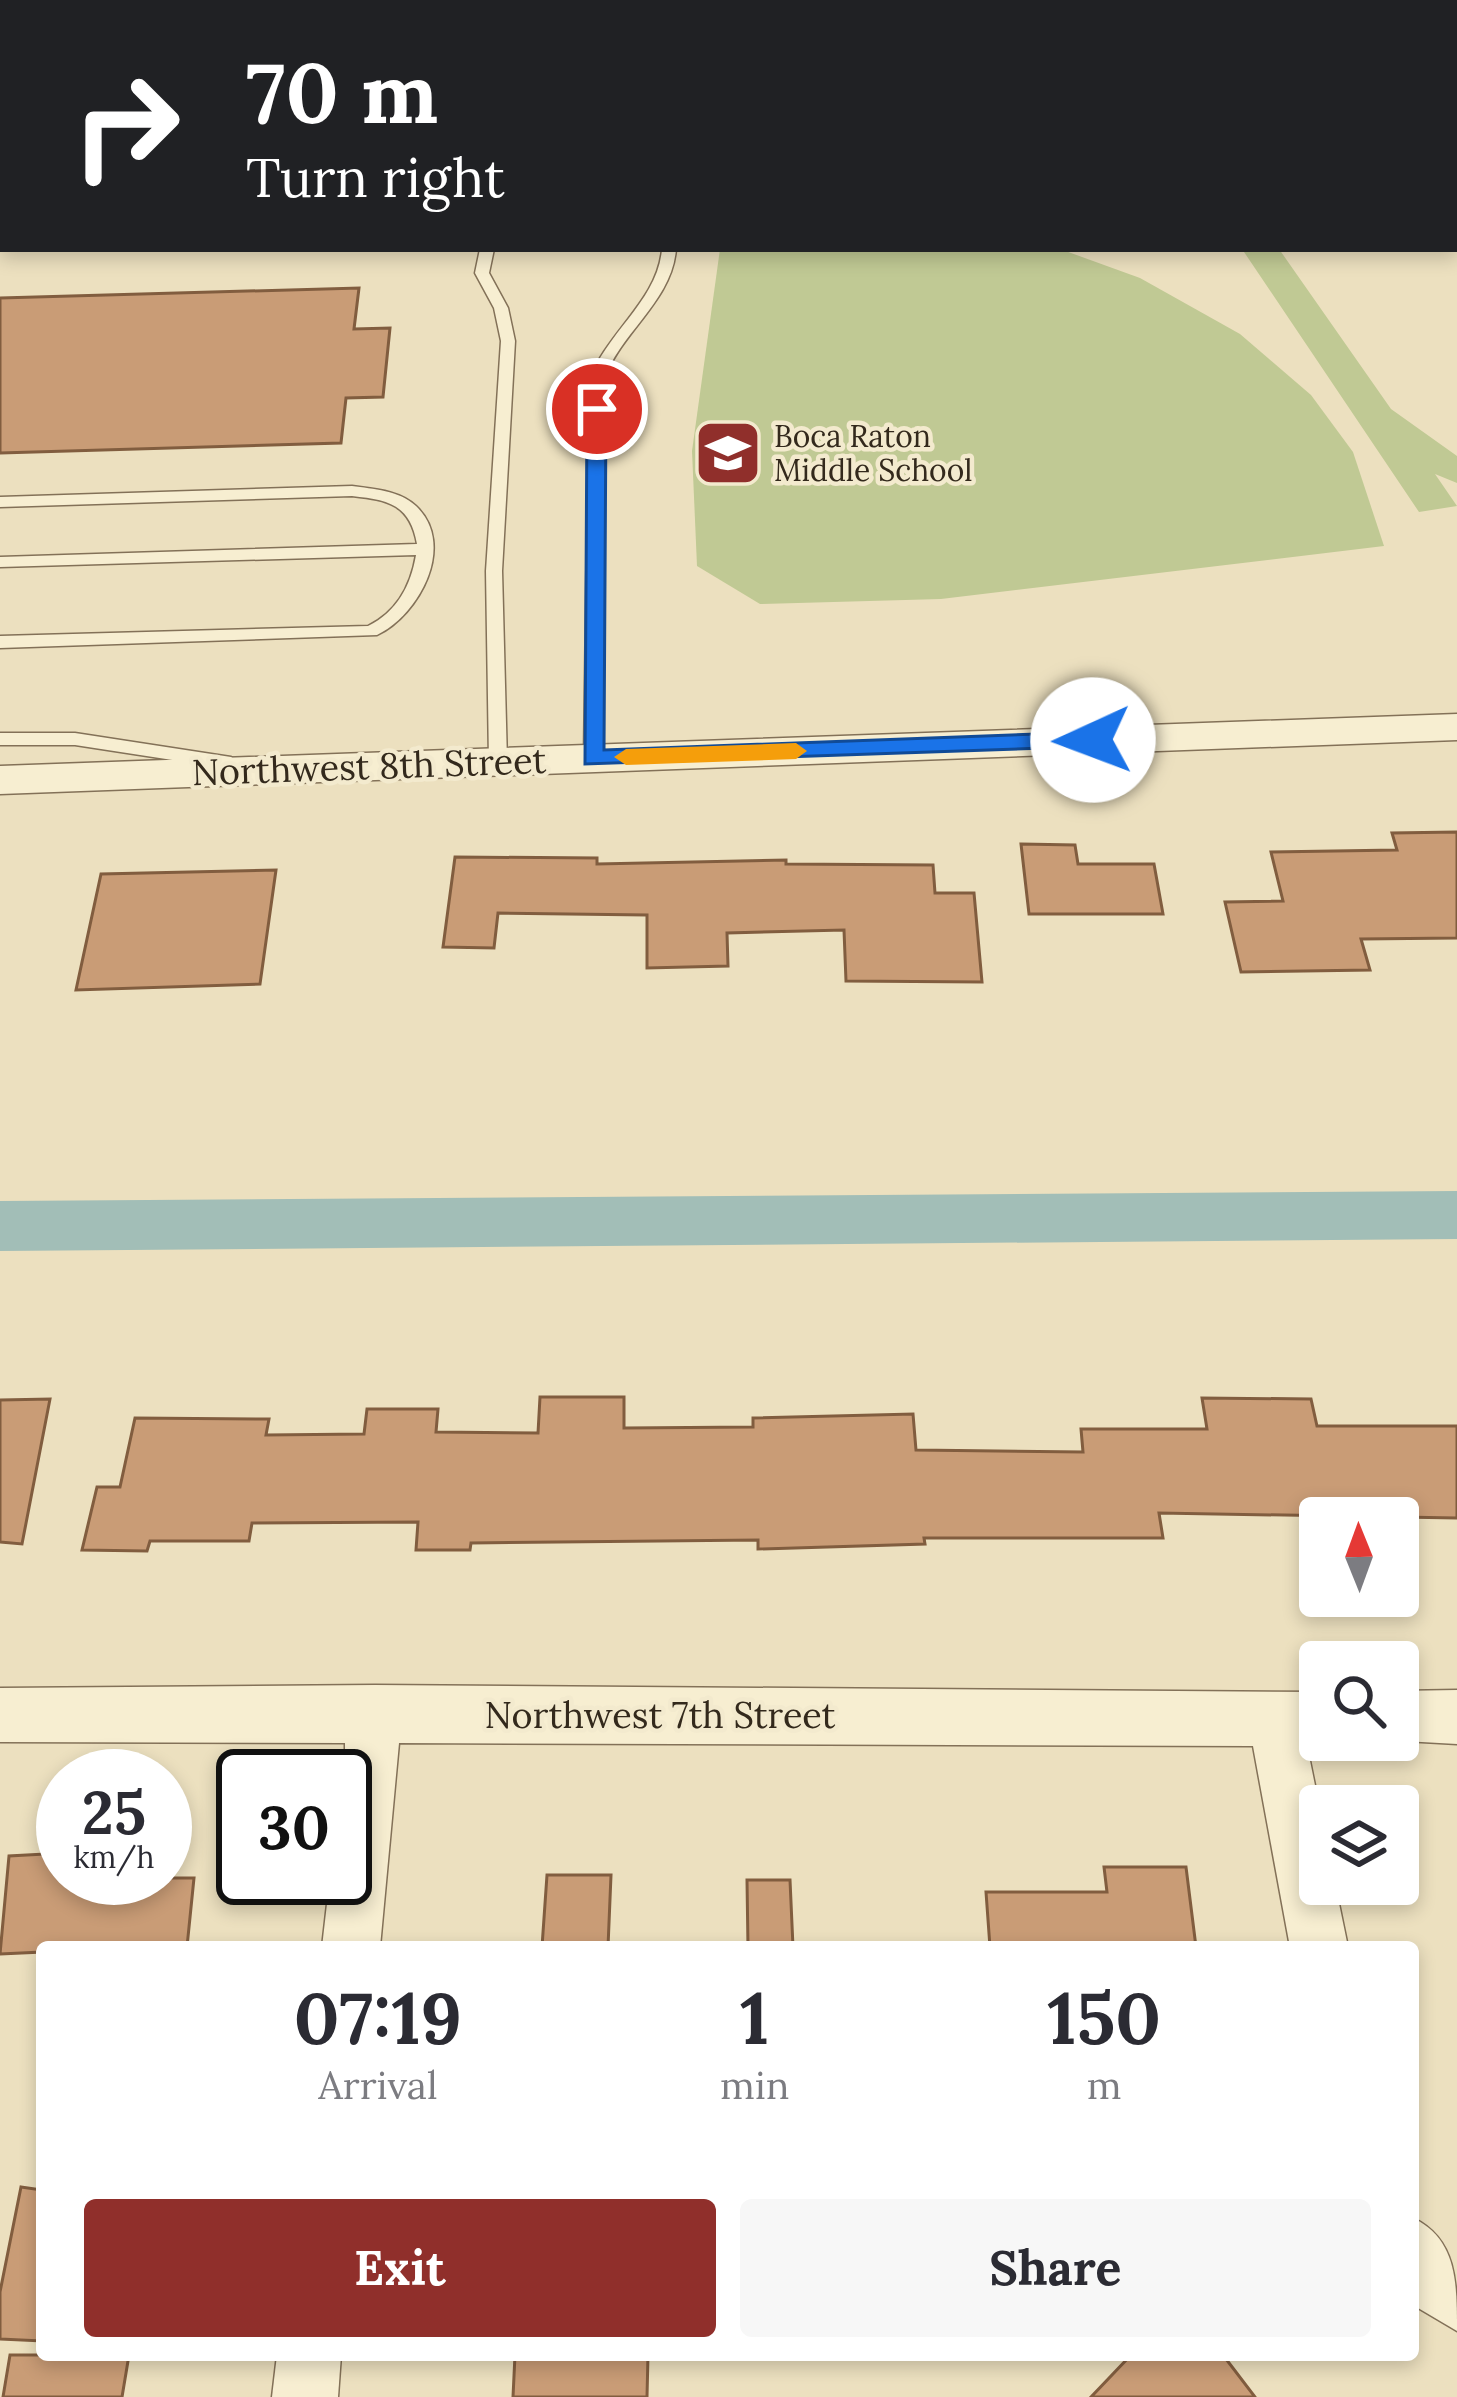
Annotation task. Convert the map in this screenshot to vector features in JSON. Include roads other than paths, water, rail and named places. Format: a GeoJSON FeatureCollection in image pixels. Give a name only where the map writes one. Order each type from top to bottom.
{"type":"FeatureCollection","features":[{"type":"Feature","properties":{"kind":"street","name":"Northwest 8th Street"},"geometry":{"type":"LineString","coordinates":[[0,780],[1457,727]]}},
{"type":"Feature","properties":{"kind":"street","name":"Northwest 7th Street"},"geometry":{"type":"LineString","coordinates":[[0,1715],[375,1712],[1298,1719]]}},
{"type":"Feature","properties":{"kind":"street"},"geometry":{"type":"LineString","coordinates":[[352,1941],[375,1712]]}},
{"type":"Feature","properties":{"kind":"street"},"geometry":{"type":"LineString","coordinates":[[1419,1718],[1457,1717]]}},
{"type":"Feature","properties":{"kind":"street"},"geometry":{"type":"LineString","coordinates":[[1298,1719],[1318,1941]]}},
{"type":"Feature","properties":{"kind":"street"},"geometry":{"type":"LineString","coordinates":[[1419,2258],[1434,2282],[1457,2300]]}},
{"type":"Feature","properties":{"kind":"street"},"geometry":{"type":"LineString","coordinates":[[304,2397],[308,2361]]}},
{"type":"Feature","properties":{"kind":"lane"},"geometry":{"type":"LineString","coordinates":[[486,252],[482,273],[501,308],[508,341],[494,571],[497,762]]}},
{"type":"Feature","properties":{"kind":"lane"},"geometry":{"type":"LineString","coordinates":[[593,758],[596,382],[601,357],[662,283],[669,252]]}},
{"type":"Feature","properties":{"kind":"lane"},"geometry":{"type":"LineString","coordinates":[[0,502],[352,490],[392,497],[416,514],[423,550],[404,609],[390,626],[371,631],[0,642]]}},
{"type":"Feature","properties":{"kind":"lane"},"geometry":{"type":"LineString","coordinates":[[0,562],[423,550]]}},
{"type":"Feature","properties":{"kind":"lane"},"geometry":{"type":"LineString","coordinates":[[0,739],[75,739],[273,770]]}},
{"type":"Feature","properties":{"kind":"waterway"},"geometry":{"type":"LineString","coordinates":[[0,1226],[1457,1215]]}},
{"type":"Feature","properties":{"kind":"place","name":"Boca Raton Middle School"},"geometry":{"type":"Point","coordinates":[728,453]}}]}
